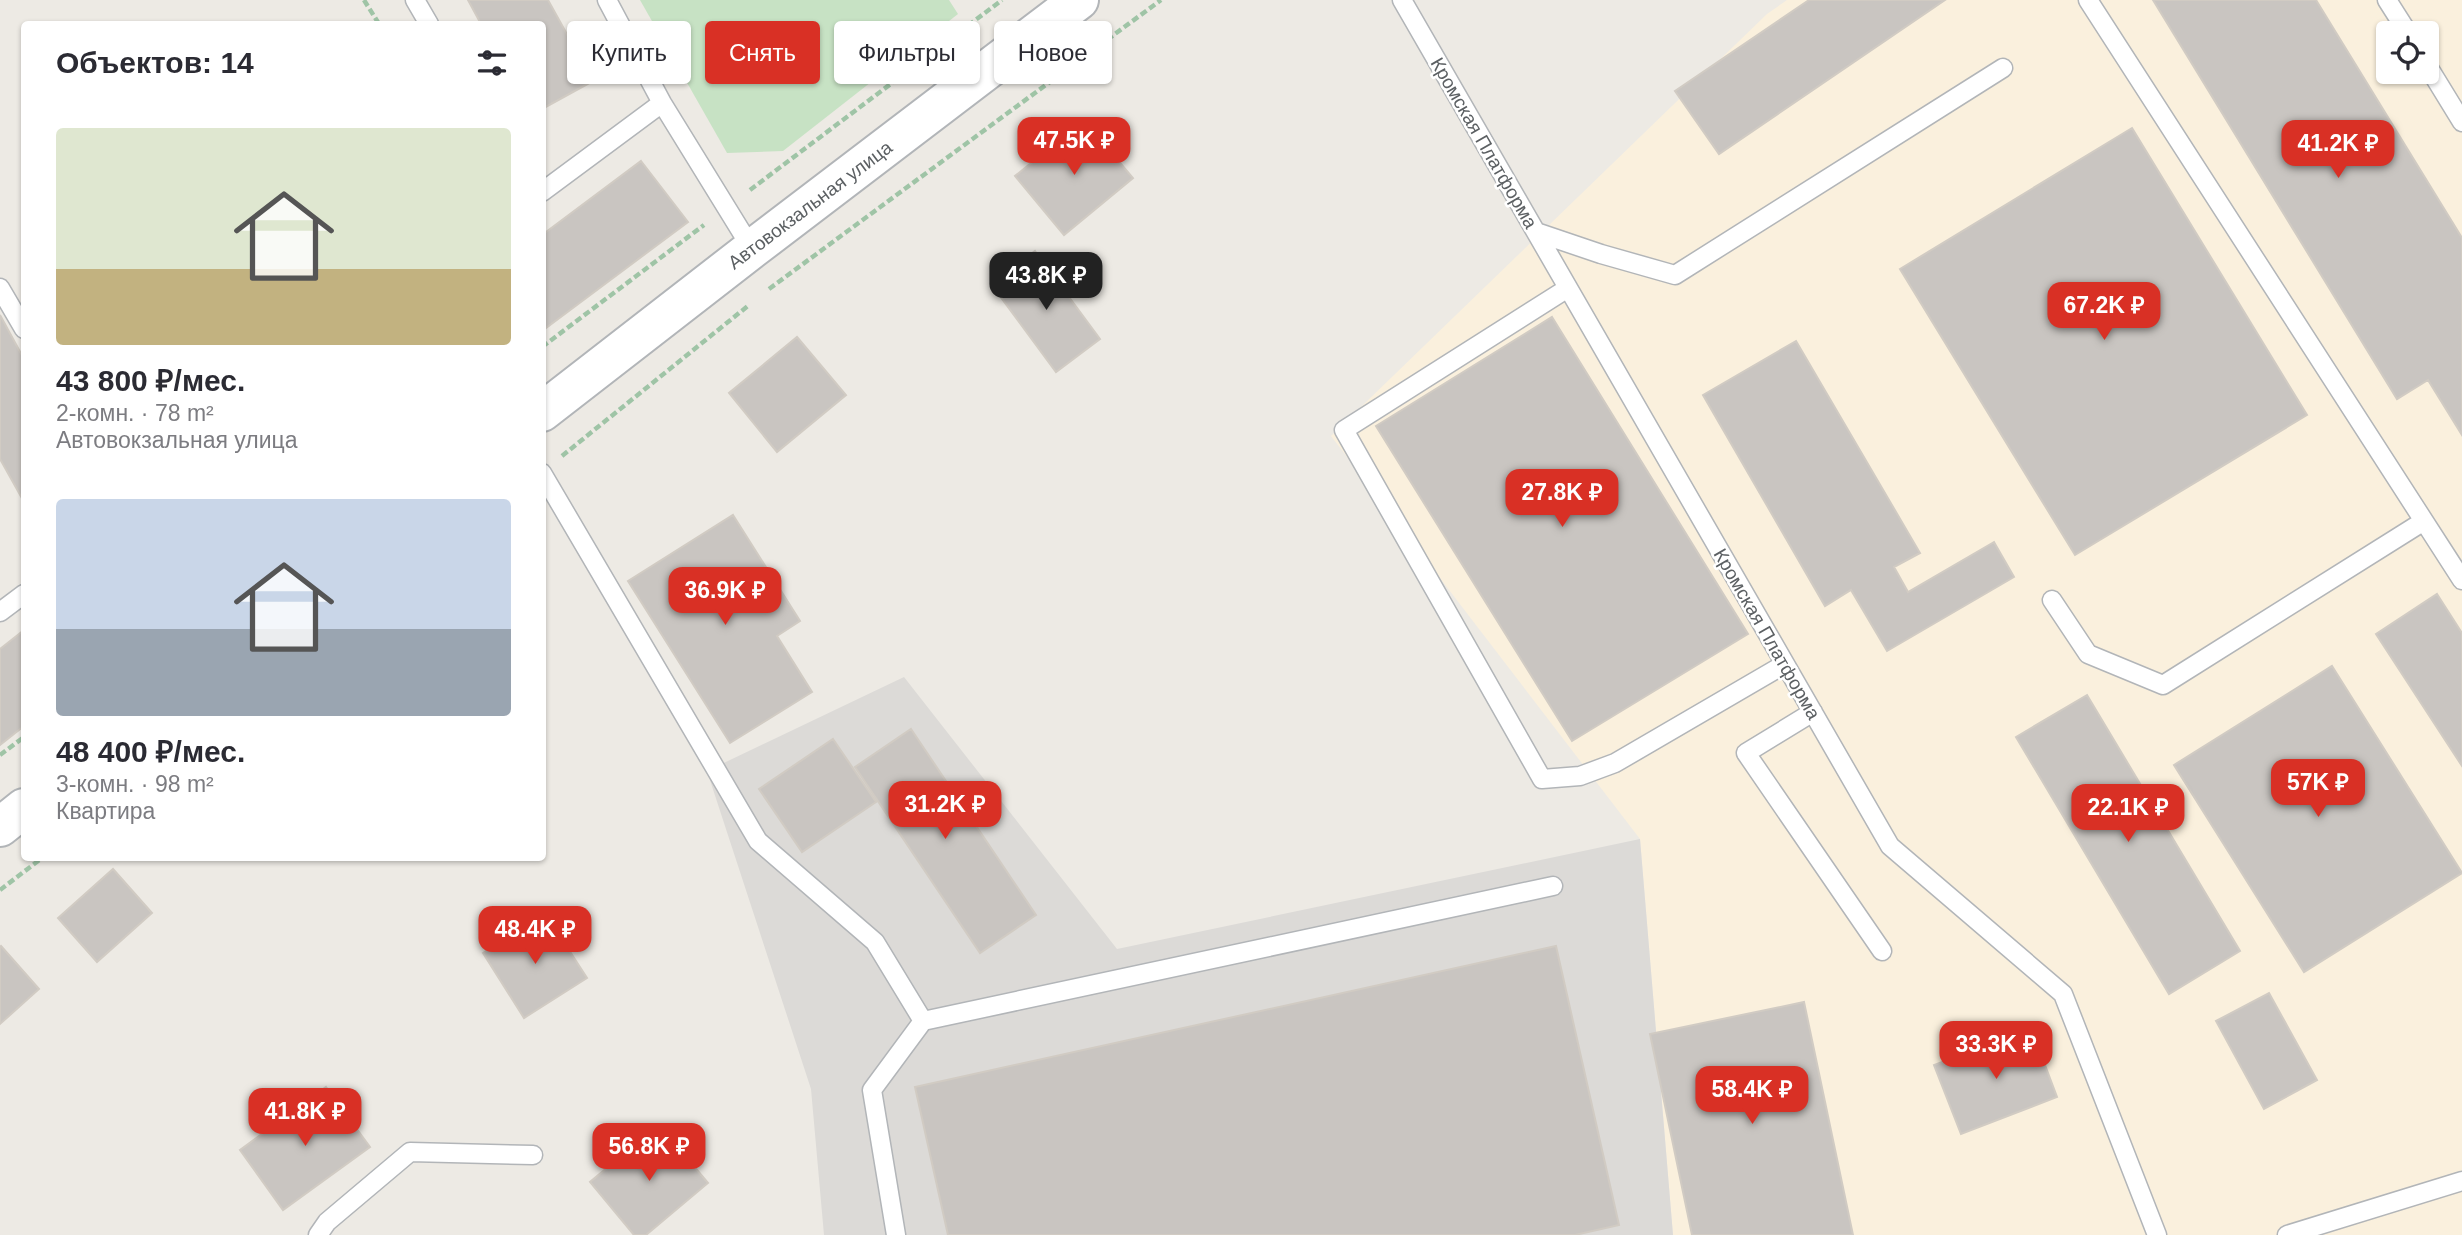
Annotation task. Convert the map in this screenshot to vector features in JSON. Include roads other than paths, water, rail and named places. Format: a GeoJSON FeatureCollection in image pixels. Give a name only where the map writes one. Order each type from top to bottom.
{"type":"FeatureCollection","features":[{"type":"Feature","properties":{"kind":"street","name":"Автовокзальная улица"},"geometry":{"type":"LineString","coordinates":[[546,409],[1079,0]]}},
{"type":"Feature","properties":{"kind":"street"},"geometry":{"type":"LineString","coordinates":[[0,827],[21,810]]}},
{"type":"Feature","properties":{"kind":"lane"},"geometry":{"type":"LineString","coordinates":[[415,0],[427,21]]}},
{"type":"Feature","properties":{"kind":"lane"},"geometry":{"type":"LineString","coordinates":[[607,0],[662,103],[752,249]]}},
{"type":"Feature","properties":{"kind":"lane","name":"Кромская Платформа"},"geometry":{"type":"LineString","coordinates":[[1402,0],[1890,846],[2063,994],[2157,1235]]}},
{"type":"Feature","properties":{"kind":"lane"},"geometry":{"type":"LineString","coordinates":[[2088,0],[2462,580]]}},
{"type":"Feature","properties":{"kind":"lane"},"geometry":{"type":"LineString","coordinates":[[2388,0],[2401,21]]}},
{"type":"Feature","properties":{"kind":"lane"},"geometry":{"type":"LineString","coordinates":[[1536,232],[1675,275],[2003,68]]}},
{"type":"Feature","properties":{"kind":"lane"},"geometry":{"type":"LineString","coordinates":[[2439,84],[2462,122]]}},
{"type":"Feature","properties":{"kind":"lane"},"geometry":{"type":"LineString","coordinates":[[546,189],[662,103]]}},
{"type":"Feature","properties":{"kind":"lane"},"geometry":{"type":"LineString","coordinates":[[0,288],[21,324]]}},
{"type":"Feature","properties":{"kind":"lane"},"geometry":{"type":"LineString","coordinates":[[1568,288],[1344,430],[1542,779],[1580,776],[1615,763],[1785,664]]}},
{"type":"Feature","properties":{"kind":"lane"},"geometry":{"type":"LineString","coordinates":[[548,468],[758,841],[875,942],[923,1021]]}},
{"type":"Feature","properties":{"kind":"lane"},"geometry":{"type":"LineString","coordinates":[[2052,600],[2088,654],[2163,685],[2424,521]]}},
{"type":"Feature","properties":{"kind":"lane"},"geometry":{"type":"LineString","coordinates":[[0,612],[21,596]]}},
{"type":"Feature","properties":{"kind":"lane"},"geometry":{"type":"LineString","coordinates":[[1813,712],[1746,753],[1882,951]]}},
{"type":"Feature","properties":{"kind":"lane"},"geometry":{"type":"LineString","coordinates":[[896,1235],[872,1090],[923,1021],[1553,886]]}},
{"type":"Feature","properties":{"kind":"lane"},"geometry":{"type":"LineString","coordinates":[[318,1235],[327,1222],[410,1152],[533,1155]]}},
{"type":"Feature","properties":{"kind":"lane"},"geometry":{"type":"LineString","coordinates":[[2287,1235],[2462,1181]]}}]}
